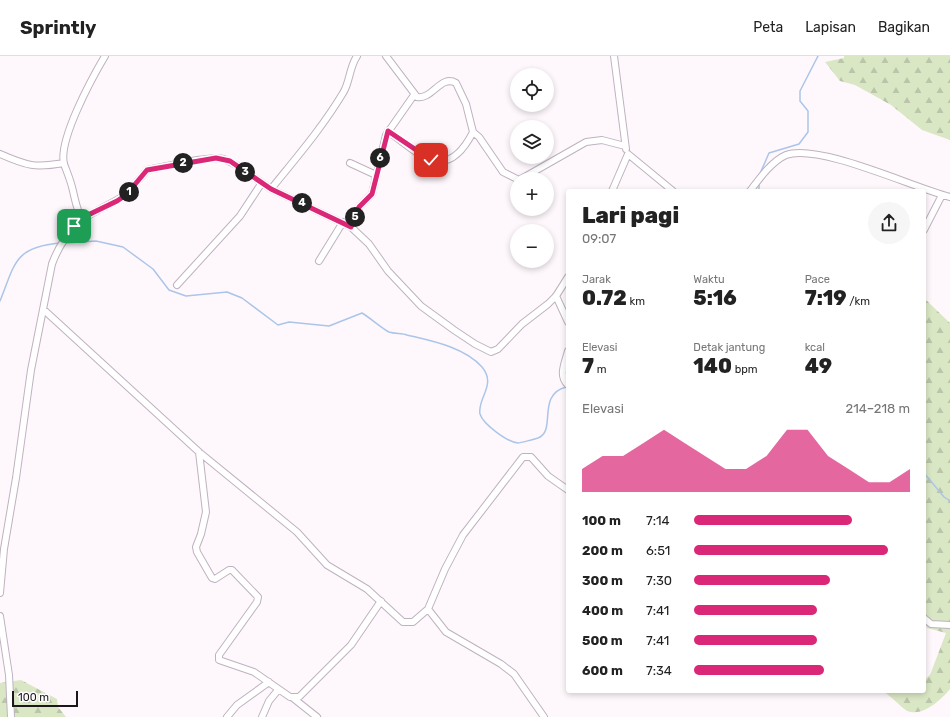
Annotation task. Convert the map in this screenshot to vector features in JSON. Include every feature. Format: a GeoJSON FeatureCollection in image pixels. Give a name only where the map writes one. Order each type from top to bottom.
{"type":"FeatureCollection","features":[{"type":"Feature","properties":{"kind":"street"},"geometry":{"type":"LineString","coordinates":[[82,219],[77,209],[69,173],[64,163],[65,150],[70,129],[83,97],[105,56]]}},
{"type":"Feature","properties":{"kind":"street"},"geometry":{"type":"LineString","coordinates":[[271,189],[317,133],[343,93],[352,65],[357,56]]}},
{"type":"Feature","properties":{"kind":"street"},"geometry":{"type":"LineString","coordinates":[[386,56],[414,95],[424,97],[445,82],[450,80],[456,83],[466,104],[473,132],[479,137],[504,172],[510,175]]}},
{"type":"Feature","properties":{"kind":"street"},"geometry":{"type":"LineString","coordinates":[[614,56],[625,146],[628,154],[671,189]]}},
{"type":"Feature","properties":{"kind":"street"},"geometry":{"type":"LineString","coordinates":[[351,227],[359,207],[372,194],[388,131],[414,95]]}},
{"type":"Feature","properties":{"kind":"street"},"geometry":{"type":"LineString","coordinates":[[388,131],[431,160],[445,162],[452,160],[460,154],[473,132]]}},
{"type":"Feature","properties":{"kind":"street"},"geometry":{"type":"LineString","coordinates":[[533,172],[586,142],[602,140],[625,146]]}},
{"type":"Feature","properties":{"kind":"street"},"geometry":{"type":"LineString","coordinates":[[752,189],[768,170],[785,155],[802,152],[854,164],[925,189]]}},
{"type":"Feature","properties":{"kind":"street"},"geometry":{"type":"LineString","coordinates":[[0,154],[27,166],[42,167],[64,163]]}},
{"type":"Feature","properties":{"kind":"street"},"geometry":{"type":"LineString","coordinates":[[613,189],[628,154]]}},
{"type":"Feature","properties":{"kind":"street"},"geometry":{"type":"LineString","coordinates":[[0,593],[2,548],[16,478],[31,370],[52,264],[61,243],[82,219],[122,198],[144,172],[152,168],[216,158],[230,161],[261,184],[351,227],[368,244],[388,271],[421,306],[454,330],[487,351],[494,351],[498,349],[522,324],[556,296],[566,280]]}},
{"type":"Feature","properties":{"kind":"street"},"geometry":{"type":"LineString","coordinates":[[350,163],[376,175]]}},
{"type":"Feature","properties":{"kind":"street"},"geometry":{"type":"LineString","coordinates":[[177,286],[240,216],[261,184]]}},
{"type":"Feature","properties":{"kind":"street"},"geometry":{"type":"LineString","coordinates":[[926,189],[950,197]]}},
{"type":"Feature","properties":{"kind":"street"},"geometry":{"type":"LineString","coordinates":[[926,226],[942,195]]}},
{"type":"Feature","properties":{"kind":"street"},"geometry":{"type":"LineString","coordinates":[[319,261],[343,222]]}},
{"type":"Feature","properties":{"kind":"street"},"geometry":{"type":"LineString","coordinates":[[556,296],[566,318]]}},
{"type":"Feature","properties":{"kind":"street"},"geometry":{"type":"LineString","coordinates":[[44,310],[200,452],[292,528],[331,568],[367,589],[398,619],[406,623],[413,622],[428,609],[445,569],[463,535],[523,456],[531,457],[548,476],[566,489]]}},
{"type":"Feature","properties":{"kind":"street"},"geometry":{"type":"LineString","coordinates":[[566,357],[562,370],[564,381],[566,383]]}},
{"type":"Feature","properties":{"kind":"street"},"geometry":{"type":"LineString","coordinates":[[200,452],[206,512],[201,534],[196,547],[197,552],[212,578],[215,579],[229,570],[232,570],[258,597],[257,602],[218,658],[221,662],[254,672],[278,690],[293,698],[317,717]]}},
{"type":"Feature","properties":{"kind":"street"},"geometry":{"type":"LineString","coordinates":[[293,698],[299,698],[351,645],[381,601]]}},
{"type":"Feature","properties":{"kind":"street"},"geometry":{"type":"LineString","coordinates":[[428,609],[446,632],[501,664],[514,674],[544,717]]}},
{"type":"Feature","properties":{"kind":"street"},"geometry":{"type":"LineString","coordinates":[[0,616],[10,675],[11,717]]}},
{"type":"Feature","properties":{"kind":"street"},"geometry":{"type":"LineString","coordinates":[[926,620],[931,624],[950,625]]}},
{"type":"Feature","properties":{"kind":"street"},"geometry":{"type":"LineString","coordinates":[[227,717],[237,705],[269,682]]}},
{"type":"Feature","properties":{"kind":"street"},"geometry":{"type":"LineString","coordinates":[[262,717],[269,701],[278,690]]}},
{"type":"Feature","properties":{"kind":"green space"},"geometry":{"type":"Polygon","coordinates":[[[844,56],[950,56],[950,140],[922,130],[891,105],[855,85],[840,81],[825,62],[844,58],[844,56]]]}},
{"type":"Feature","properties":{"kind":"green space"},"geometry":{"type":"Polygon","coordinates":[[[926,300],[950,323],[950,689],[942,698],[925,710],[919,712],[907,711],[886,693],[926,693],[926,678],[930,675],[946,633],[927,628],[926,300]]]}},
{"type":"Feature","properties":{"kind":"green space"},"geometry":{"type":"Polygon","coordinates":[[[21,680],[57,699],[58,707],[66,717],[0,717],[0,683],[21,680]]]}},
{"type":"Feature","properties":{"kind":"waterway"},"geometry":{"type":"LineString","coordinates":[[759,176],[769,153],[799,144],[808,132],[808,111],[800,101],[800,91],[818,56]]}},
{"type":"Feature","properties":{"kind":"waterway"},"geometry":{"type":"LineString","coordinates":[[759,182],[759,189]]}},
{"type":"Feature","properties":{"kind":"waterway"},"geometry":{"type":"LineString","coordinates":[[64,243],[96,241],[123,247],[153,269],[169,290],[186,296],[227,292],[242,298],[278,325],[289,322],[329,326],[362,313],[389,332],[405,334],[457,350],[475,360],[486,374],[488,380],[487,386],[480,408],[482,418],[496,432],[513,442],[518,443],[528,441],[538,438],[543,434],[546,428],[549,405],[552,397],[557,391],[566,387]]}},
{"type":"Feature","properties":{"kind":"waterway"},"geometry":{"type":"LineString","coordinates":[[0,301],[13,267],[25,253],[45,245],[60,243]]}},
{"type":"Feature","properties":{"kind":"waterway"},"geometry":{"type":"LineString","coordinates":[[926,475],[944,497],[950,501]]}},
{"type":"Feature","properties":{"kind":"route"},"geometry":{"type":"LineString","coordinates":[[74,226],[88,215],[126,195],[147,170],[216,158],[230,161],[251,177],[271,189],[351,227],[359,207],[372,194],[384,140],[388,131],[431,160]]}}]}
